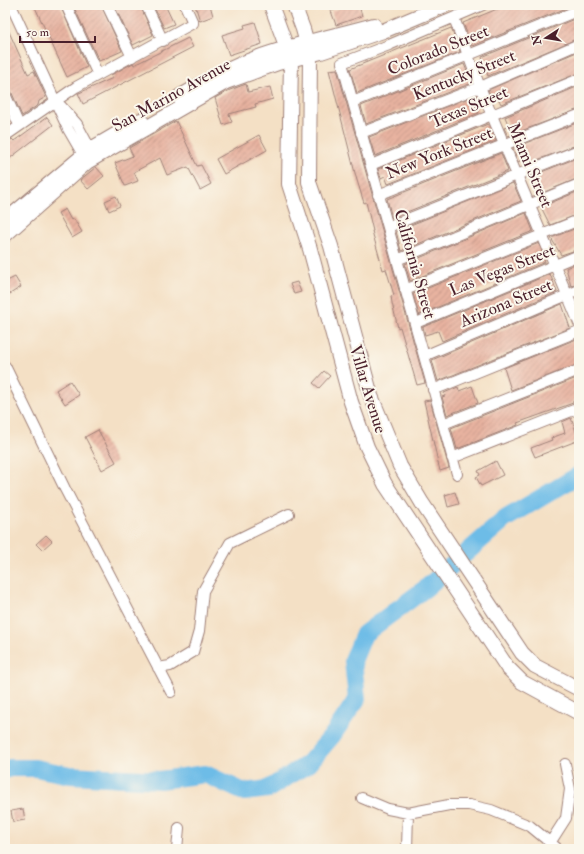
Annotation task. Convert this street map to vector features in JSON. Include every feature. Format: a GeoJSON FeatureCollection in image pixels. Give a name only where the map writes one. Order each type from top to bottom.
{"type":"FeatureCollection","features":[{"type":"Feature","properties":{"kind":"main road","name":"Villar Avenue"},"geometry":{"type":"LineString","coordinates":[[271,5],[289,53],[288,171],[291,193],[310,249],[351,402],[367,447],[385,484],[404,516],[507,667],[522,682],[579,713]]}},
{"type":"Feature","properties":{"kind":"main road","name":"Villar Avenue"},"geometry":{"type":"LineString","coordinates":[[294,5],[308,48],[309,182],[331,246],[371,396],[400,466],[422,503],[522,653],[535,666],[579,689]]}},
{"type":"Feature","properties":{"kind":"main road","name":"San Marino Avenue"},"geometry":{"type":"LineString","coordinates":[[308,48],[374,25],[421,5]]}},
{"type":"Feature","properties":{"kind":"main road","name":"San Marino Avenue"},"geometry":{"type":"LineString","coordinates":[[5,235],[22,214],[89,156],[226,82],[289,53],[383,31],[445,5]]}},
{"type":"Feature","properties":{"kind":"main road","name":"San Marino Avenue"},"geometry":{"type":"LineString","coordinates":[[5,221],[22,214]]}},
{"type":"Feature","properties":{"kind":"street"},"geometry":{"type":"LineString","coordinates":[[11,5],[56,100],[76,124],[89,156]]}},
{"type":"Feature","properties":{"kind":"street"},"geometry":{"type":"LineString","coordinates":[[66,5],[98,75]]}},
{"type":"Feature","properties":{"kind":"street"},"geometry":{"type":"LineString","coordinates":[[107,5],[132,56]]}},
{"type":"Feature","properties":{"kind":"street"},"geometry":{"type":"LineString","coordinates":[[146,5],[163,41]]}},
{"type":"Feature","properties":{"kind":"street"},"geometry":{"type":"LineString","coordinates":[[5,136],[56,100],[98,75],[163,41],[193,23],[185,5]]}},
{"type":"Feature","properties":{"kind":"street"},"geometry":{"type":"LineString","coordinates":[[454,18],[483,5]]}},
{"type":"Feature","properties":{"kind":"street","name":"Colorado Street"},"geometry":{"type":"LineString","coordinates":[[353,102],[579,10]]}},
{"type":"Feature","properties":{"kind":"street","name":"Miami Street"},"geometry":{"type":"LineString","coordinates":[[454,18],[491,115],[579,323]]}},
{"type":"Feature","properties":{"kind":"street","name":"California Street"},"geometry":{"type":"LineString","coordinates":[[454,18],[342,63],[405,290],[416,323],[457,474]]}},
{"type":"Feature","properties":{"kind":"street","name":"Kentucky Street"},"geometry":{"type":"LineString","coordinates":[[361,133],[480,87],[579,44]]}},
{"type":"Feature","properties":{"kind":"street","name":"Texas Street"},"geometry":{"type":"LineString","coordinates":[[371,165],[579,79]]}},
{"type":"Feature","properties":{"kind":"street"},"geometry":{"type":"LineString","coordinates":[[5,94],[19,125]]}},
{"type":"Feature","properties":{"kind":"street","name":"New York Street"},"geometry":{"type":"LineString","coordinates":[[378,195],[579,115]]}},
{"type":"Feature","properties":{"kind":"street"},"geometry":{"type":"LineString","coordinates":[[388,227],[579,150]]}},
{"type":"Feature","properties":{"kind":"street"},"geometry":{"type":"LineString","coordinates":[[397,260],[579,184]]}},
{"type":"Feature","properties":{"kind":"street"},"geometry":{"type":"LineString","coordinates":[[405,290],[579,220]]}},
{"type":"Feature","properties":{"kind":"street","name":"Las Vegas Street"},"geometry":{"type":"LineString","coordinates":[[416,323],[579,255]]}},
{"type":"Feature","properties":{"kind":"street","name":"Arizona Street"},"geometry":{"type":"LineString","coordinates":[[424,356],[579,290]]}},
{"type":"Feature","properties":{"kind":"street"},"geometry":{"type":"LineString","coordinates":[[433,390],[579,331]]}},
{"type":"Feature","properties":{"kind":"street"},"geometry":{"type":"LineString","coordinates":[[5,366],[65,489],[171,692]]}},
{"type":"Feature","properties":{"kind":"street"},"geometry":{"type":"LineString","coordinates":[[444,424],[579,370]]}},
{"type":"Feature","properties":{"kind":"street"},"geometry":{"type":"LineString","coordinates":[[452,458],[579,408]]}},
{"type":"Feature","properties":{"kind":"street"},"geometry":{"type":"LineString","coordinates":[[158,668],[170,666],[193,652],[199,631],[203,591],[230,543],[289,514]]}},
{"type":"Feature","properties":{"kind":"street"},"geometry":{"type":"LineString","coordinates":[[362,798],[388,809],[408,813],[449,805],[469,805],[483,808],[530,826],[554,846],[566,818],[570,789],[565,764]]}},
{"type":"Feature","properties":{"kind":"street"},"geometry":{"type":"LineString","coordinates":[[407,849],[408,813]]}},
{"type":"Feature","properties":{"kind":"street"},"geometry":{"type":"LineString","coordinates":[[177,849],[179,828]]}},
{"type":"Feature","properties":{"kind":"building"},"geometry":{"type":"Polygon","coordinates":[[[34,5],[60,5],[87,67],[67,77],[34,5]]]}},
{"type":"Feature","properties":{"kind":"building"},"geometry":{"type":"Polygon","coordinates":[[[73,5],[101,5],[122,51],[99,61],[73,5]]]}},
{"type":"Feature","properties":{"kind":"building"},"geometry":{"type":"Polygon","coordinates":[[[114,5],[140,5],[153,35],[133,45],[114,5]]]}},
{"type":"Feature","properties":{"kind":"building"},"geometry":{"type":"Polygon","coordinates":[[[153,5],[165,5],[174,24],[164,28],[153,5]]]}},
{"type":"Feature","properties":{"kind":"building"},"geometry":{"type":"Polygon","coordinates":[[[195,5],[210,5],[213,16],[200,21],[195,5]]]}},
{"type":"Feature","properties":{"kind":"building"},"geometry":{"type":"Polygon","coordinates":[[[339,5],[359,5],[362,16],[336,25],[331,11],[340,8],[339,5]]]}},
{"type":"Feature","properties":{"kind":"building"},"geometry":{"type":"Polygon","coordinates":[[[507,5],[574,5],[472,46],[463,23],[507,5]]]}},
{"type":"Feature","properties":{"kind":"building"},"geometry":{"type":"Polygon","coordinates":[[[579,17],[579,38],[488,76],[482,57],[579,17]]]}},
{"type":"Feature","properties":{"kind":"building"},"geometry":{"type":"Polygon","coordinates":[[[255,22],[262,44],[229,55],[222,35],[245,28],[244,25],[255,22]]]}},
{"type":"Feature","properties":{"kind":"building"},"geometry":{"type":"Polygon","coordinates":[[[5,23],[28,74],[34,71],[46,97],[39,101],[38,105],[22,116],[11,91],[5,88],[5,23]]]}},
{"type":"Feature","properties":{"kind":"building"},"geometry":{"type":"Polygon","coordinates":[[[451,28],[460,52],[357,93],[350,69],[451,28]]]}},
{"type":"Feature","properties":{"kind":"building"},"geometry":{"type":"Polygon","coordinates":[[[188,38],[193,47],[83,104],[78,93],[113,78],[111,75],[133,63],[134,65],[188,38]]]}},
{"type":"Feature","properties":{"kind":"building"},"geometry":{"type":"Polygon","coordinates":[[[579,51],[579,73],[501,104],[497,96],[491,97],[488,90],[579,51]]]}},
{"type":"Feature","properties":{"kind":"building"},"geometry":{"type":"Polygon","coordinates":[[[464,64],[472,83],[366,124],[361,106],[464,64]]]}},
{"type":"Feature","properties":{"kind":"building"},"geometry":{"type":"Polygon","coordinates":[[[337,69],[425,383],[417,385],[400,327],[398,328],[391,296],[394,295],[386,269],[383,270],[372,231],[366,202],[364,203],[356,177],[329,70],[337,69]]]}},
{"type":"Feature","properties":{"kind":"building"},"geometry":{"type":"Polygon","coordinates":[[[246,84],[248,92],[270,87],[273,99],[255,104],[256,107],[229,114],[232,122],[223,125],[215,98],[246,84]]]}},
{"type":"Feature","properties":{"kind":"building"},"geometry":{"type":"Polygon","coordinates":[[[579,86],[579,109],[508,136],[504,128],[509,126],[505,117],[579,86]]]}},
{"type":"Feature","properties":{"kind":"building"},"geometry":{"type":"Polygon","coordinates":[[[476,95],[479,102],[475,104],[479,113],[375,156],[369,137],[476,95]]]}},
{"type":"Feature","properties":{"kind":"building"},"geometry":{"type":"Polygon","coordinates":[[[47,117],[53,125],[5,162],[5,143],[12,139],[14,141],[47,117]]]}},
{"type":"Feature","properties":{"kind":"building"},"geometry":{"type":"Polygon","coordinates":[[[176,121],[197,166],[201,165],[211,184],[200,190],[188,167],[167,175],[160,158],[134,172],[138,181],[125,186],[115,163],[133,156],[129,148],[176,121]]]}},
{"type":"Feature","properties":{"kind":"building"},"geometry":{"type":"Polygon","coordinates":[[[579,122],[579,144],[524,165],[522,160],[518,162],[513,148],[579,122]]]}},
{"type":"Feature","properties":{"kind":"building"},"geometry":{"type":"Polygon","coordinates":[[[488,124],[496,141],[388,184],[385,176],[381,178],[378,169],[488,124]]]}},
{"type":"Feature","properties":{"kind":"building"},"geometry":{"type":"Polygon","coordinates":[[[259,135],[267,150],[224,174],[216,159],[259,135]]]}},
{"type":"Feature","properties":{"kind":"building"},"geometry":{"type":"Polygon","coordinates":[[[501,153],[508,171],[392,218],[387,199],[501,153]]]}},
{"type":"Feature","properties":{"kind":"building"},"geometry":{"type":"Polygon","coordinates":[[[579,157],[579,178],[537,195],[529,177],[579,157]]]}},
{"type":"Feature","properties":{"kind":"building"},"geometry":{"type":"Polygon","coordinates":[[[96,167],[104,176],[88,189],[80,180],[96,167]]]}},
{"type":"Feature","properties":{"kind":"building"},"geometry":{"type":"Polygon","coordinates":[[[513,183],[521,201],[401,251],[396,231],[513,183]]]}},
{"type":"Feature","properties":{"kind":"building"},"geometry":{"type":"Polygon","coordinates":[[[579,191],[579,214],[550,225],[541,207],[579,191]]]}},
{"type":"Feature","properties":{"kind":"building"},"geometry":{"type":"Polygon","coordinates":[[[116,196],[120,206],[109,211],[105,201],[116,196]]]}},
{"type":"Feature","properties":{"kind":"building"},"geometry":{"type":"Polygon","coordinates":[[[65,209],[71,220],[74,219],[82,232],[72,238],[58,213],[65,209]]]}},
{"type":"Feature","properties":{"kind":"building"},"geometry":{"type":"Polygon","coordinates":[[[526,213],[533,231],[410,281],[405,264],[526,213]]]}},
{"type":"Feature","properties":{"kind":"building"},"geometry":{"type":"Polygon","coordinates":[[[579,227],[579,249],[561,255],[551,238],[579,227]]]}},
{"type":"Feature","properties":{"kind":"building"},"geometry":{"type":"Polygon","coordinates":[[[539,243],[545,262],[419,315],[413,294],[539,243]]]}},
{"type":"Feature","properties":{"kind":"building"},"geometry":{"type":"Polygon","coordinates":[[[579,262],[579,284],[571,286],[566,268],[579,262]]]}},
{"type":"Feature","properties":{"kind":"building"},"geometry":{"type":"Polygon","coordinates":[[[550,274],[557,292],[442,341],[438,331],[425,335],[423,327],[550,274]]]}},
{"type":"Feature","properties":{"kind":"building"},"geometry":{"type":"Polygon","coordinates":[[[15,277],[21,287],[5,297],[5,282],[15,277]]]}},
{"type":"Feature","properties":{"kind":"building"},"geometry":{"type":"Polygon","coordinates":[[[297,282],[301,292],[294,294],[290,284],[297,282]]]}},
{"type":"Feature","properties":{"kind":"building"},"geometry":{"type":"Polygon","coordinates":[[[562,304],[570,328],[438,381],[432,360],[562,304]]]}},
{"type":"Feature","properties":{"kind":"building"},"geometry":{"type":"Polygon","coordinates":[[[579,338],[579,364],[511,390],[504,368],[579,338]]]}},
{"type":"Feature","properties":{"kind":"building"},"geometry":{"type":"Polygon","coordinates":[[[324,371],[330,376],[319,388],[313,383],[324,371]]]}},
{"type":"Feature","properties":{"kind":"building"},"geometry":{"type":"Polygon","coordinates":[[[579,377],[579,399],[573,401],[573,403],[517,423],[518,425],[457,449],[451,428],[579,377]]]}},
{"type":"Feature","properties":{"kind":"building"},"geometry":{"type":"Polygon","coordinates":[[[70,381],[79,395],[65,404],[56,390],[70,381]]]}},
{"type":"Feature","properties":{"kind":"building"},"geometry":{"type":"Polygon","coordinates":[[[472,386],[478,403],[447,415],[442,397],[445,396],[444,393],[458,387],[459,391],[472,386]]]}},
{"type":"Feature","properties":{"kind":"building"},"geometry":{"type":"Polygon","coordinates":[[[430,400],[449,468],[440,471],[424,401],[430,400]]]}},
{"type":"Feature","properties":{"kind":"building"},"geometry":{"type":"Polygon","coordinates":[[[571,418],[579,440],[535,457],[531,448],[565,433],[562,422],[571,418]]]}},
{"type":"Feature","properties":{"kind":"building"},"geometry":{"type":"Polygon","coordinates":[[[98,430],[116,462],[102,470],[85,437],[98,430]]]}},
{"type":"Feature","properties":{"kind":"building"},"geometry":{"type":"Polygon","coordinates":[[[496,461],[503,475],[481,486],[476,477],[480,475],[478,471],[496,461]]]}},
{"type":"Feature","properties":{"kind":"building"},"geometry":{"type":"Polygon","coordinates":[[[455,492],[459,504],[448,507],[445,495],[455,492]]]}},
{"type":"Feature","properties":{"kind":"building"},"geometry":{"type":"Polygon","coordinates":[[[46,535],[52,541],[42,550],[36,544],[46,535]]]}},
{"type":"Feature","properties":{"kind":"building"},"geometry":{"type":"Polygon","coordinates":[[[23,809],[25,820],[13,822],[11,811],[23,809]]]}},
{"type":"Feature","properties":{"kind":"waterway"},"geometry":{"type":"LineString","coordinates":[[5,770],[10,768],[35,768],[70,775],[160,780],[205,774],[244,792],[268,789],[308,764],[332,736],[357,699],[353,661],[364,634],[426,588],[505,519],[579,475]]}}]}
